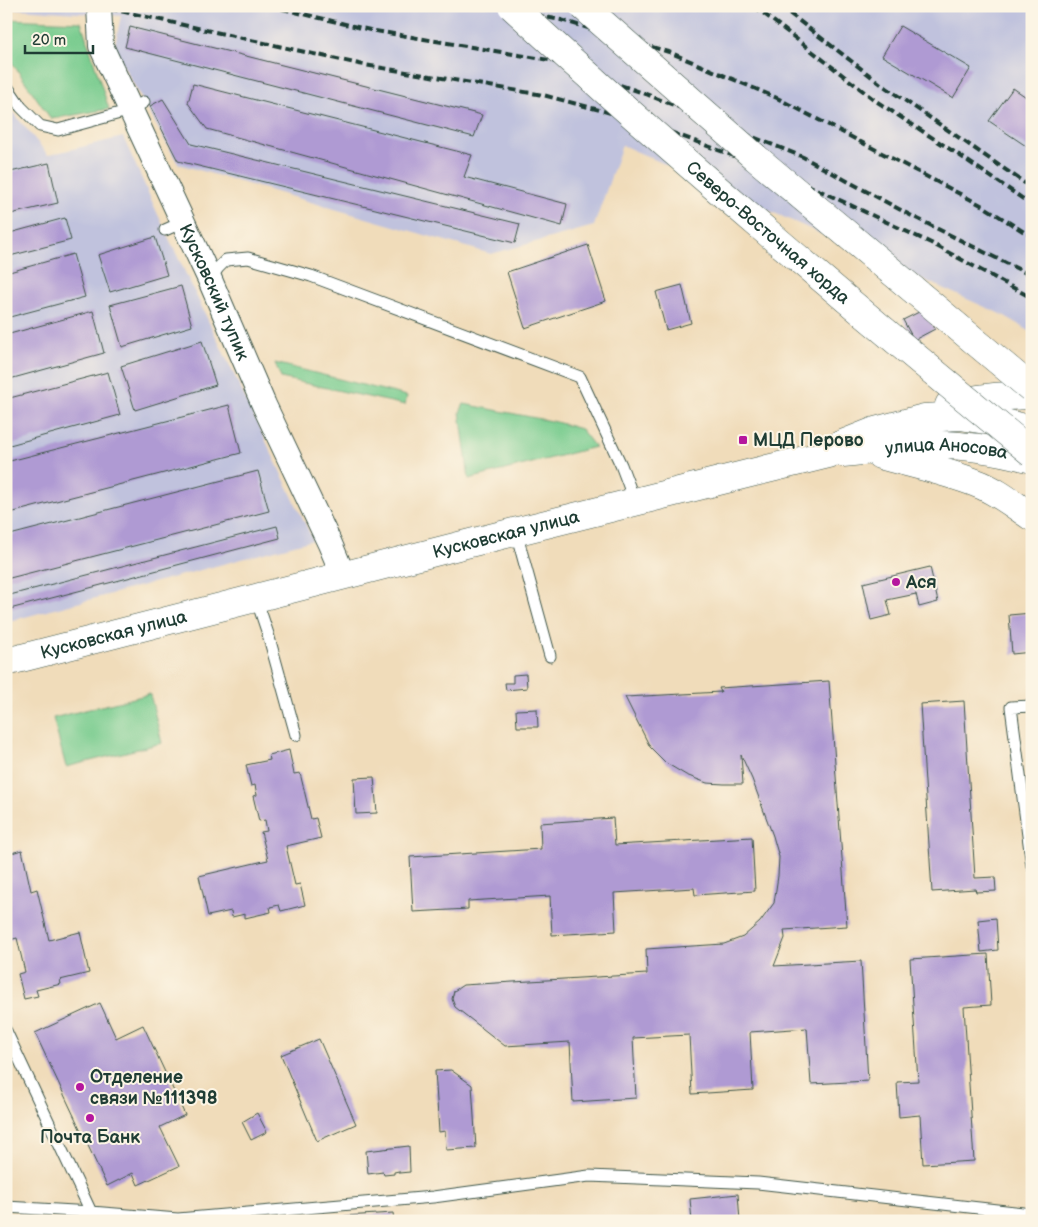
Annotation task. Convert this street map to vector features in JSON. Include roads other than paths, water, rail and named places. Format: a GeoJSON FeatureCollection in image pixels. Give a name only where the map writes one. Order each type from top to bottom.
{"type":"FeatureCollection","features":[{"type":"Feature","properties":{"kind":"street","name":"Кусковский тупик"},"geometry":{"type":"LineString","coordinates":[[99,6],[101,46],[137,106],[174,226],[210,280],[264,405],[343,575]]}},
{"type":"Feature","properties":{"kind":"street","name":"Северо-Восточная хорда"},"geometry":{"type":"LineString","coordinates":[[512,6],[726,197],[867,317],[1032,453]]}},
{"type":"Feature","properties":{"kind":"street"},"geometry":{"type":"LineString","coordinates":[[583,6],[756,158],[1032,389]]}},
{"type":"Feature","properties":{"kind":"street"},"geometry":{"type":"LineString","coordinates":[[924,418],[946,406],[970,399],[1032,395]]}},
{"type":"Feature","properties":{"kind":"street","name":"Кусковская улица"},"geometry":{"type":"LineString","coordinates":[[6,662],[343,575],[829,454],[840,446],[875,431],[924,418],[960,416],[1004,423]]}},
{"type":"Feature","properties":{"kind":"street","name":"улица Аносова"},"geometry":{"type":"LineString","coordinates":[[1004,423],[1032,430]]}},
{"type":"Feature","properties":{"kind":"street","name":"улица Аносова"},"geometry":{"type":"LineString","coordinates":[[829,454],[921,445],[964,445],[1003,451],[1032,459]]}},
{"type":"Feature","properties":{"kind":"street"},"geometry":{"type":"LineString","coordinates":[[864,451],[977,483],[995,492],[1032,517]]}},
{"type":"Feature","properties":{"kind":"lane"},"geometry":{"type":"LineString","coordinates":[[6,85],[21,107],[40,126],[58,130],[137,106]]}},
{"type":"Feature","properties":{"kind":"lane"},"geometry":{"type":"LineString","coordinates":[[210,280],[226,260],[248,258],[311,276],[580,377],[622,465],[635,502]]}},
{"type":"Feature","properties":{"kind":"lane"},"geometry":{"type":"LineString","coordinates":[[516,532],[550,656]]}},
{"type":"Feature","properties":{"kind":"lane"},"geometry":{"type":"LineString","coordinates":[[256,598],[296,735]]}},
{"type":"Feature","properties":{"kind":"lane"},"geometry":{"type":"LineString","coordinates":[[1032,706],[1011,707],[1032,866]]}},
{"type":"Feature","properties":{"kind":"lane"},"geometry":{"type":"LineString","coordinates":[[6,1031],[93,1216]]}},
{"type":"Feature","properties":{"kind":"lane"},"geometry":{"type":"LineString","coordinates":[[6,1208],[93,1216],[178,1219],[433,1197],[589,1176],[758,1183],[1032,1214]]}},
{"type":"Feature","properties":{"kind":"railway"},"geometry":{"type":"LineString","coordinates":[[98,6],[359,64],[543,95],[641,121],[793,178],[931,243],[1032,298]]}},
{"type":"Feature","properties":{"kind":"railway"},"geometry":{"type":"LineString","coordinates":[[270,6],[370,30],[549,60],[646,94],[803,157],[910,215],[1032,276]]}},
{"type":"Feature","properties":{"kind":"railway"},"geometry":{"type":"LineString","coordinates":[[489,6],[561,20],[669,52],[777,98],[983,206],[1032,237]]}},
{"type":"Feature","properties":{"kind":"railway"},"geometry":{"type":"LineString","coordinates":[[754,6],[876,101],[1032,205]]}},
{"type":"Feature","properties":{"kind":"railway"},"geometry":{"type":"LineString","coordinates":[[780,6],[881,84],[1032,188]]}},
{"type":"Feature","properties":{"kind":"place","name":"МЦД Перово"},"geometry":{"type":"Point","coordinates":[743,440]}},
{"type":"Feature","properties":{"kind":"place","name":"Ася"},"geometry":{"type":"Point","coordinates":[896,582]}},
{"type":"Feature","properties":{"kind":"place","name":"Отделение связи №111398"},"geometry":{"type":"Point","coordinates":[80,1087]}},
{"type":"Feature","properties":{"kind":"place","name":"Почта Банк"},"geometry":{"type":"Point","coordinates":[90,1118]}}]}
